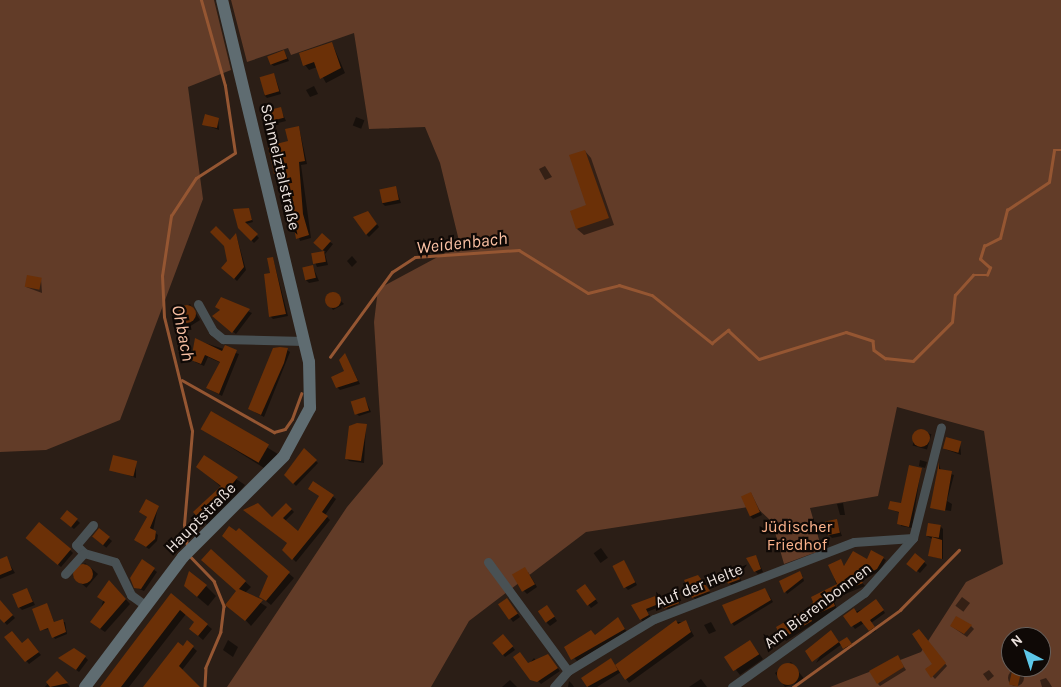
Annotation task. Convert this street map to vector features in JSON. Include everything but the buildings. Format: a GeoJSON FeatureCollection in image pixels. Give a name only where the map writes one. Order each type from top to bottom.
{"type":"FeatureCollection","features":[{"type":"Feature","properties":{"kind":"main road","name":"Schmelztalstraße"},"geometry":{"type":"LineString","coordinates":[[222,0],[304,341],[310,408],[284,456]]}},
{"type":"Feature","properties":{"kind":"main road","name":"Hauptstraße"},"geometry":{"type":"LineString","coordinates":[[90,685],[146,606],[194,544],[284,456]]}},
{"type":"Feature","properties":{"kind":"street"},"geometry":{"type":"LineString","coordinates":[[198,304],[213,331],[223,339],[304,341]]}},
{"type":"Feature","properties":{"kind":"street"},"geometry":{"type":"LineString","coordinates":[[913,538],[940,427]]}},
{"type":"Feature","properties":{"kind":"street"},"geometry":{"type":"LineString","coordinates":[[93,524],[76,545],[84,553],[115,562],[131,595],[146,606]]}},
{"type":"Feature","properties":{"kind":"street","name":"Auf der Helte"},"geometry":{"type":"LineString","coordinates":[[554,687],[568,671],[654,619],[854,542],[913,538]]}},
{"type":"Feature","properties":{"kind":"street","name":"Am Bierenbonnen"},"geometry":{"type":"LineString","coordinates":[[732,687],[864,594],[913,538]]}},
{"type":"Feature","properties":{"kind":"street"},"geometry":{"type":"LineString","coordinates":[[65,574],[84,553]]}},
{"type":"Feature","properties":{"kind":"street"},"geometry":{"type":"LineString","coordinates":[[488,562],[568,671]]}},
{"type":"Feature","properties":{"kind":"green space"},"geometry":{"type":"Polygon","coordinates":[[[0,0],[214,0],[231,70],[188,87],[203,199],[120,420],[46,450],[0,452],[0,0]]]}},
{"type":"Feature","properties":{"kind":"green space","name":"Jüdischer Friedhof"},"geometry":{"type":"Polygon","coordinates":[[[231,0],[1061,0],[1061,687],[830,687],[921,652],[966,582],[1003,564],[984,431],[897,407],[878,496],[810,508],[822,550],[784,564],[772,522],[755,506],[586,532],[469,621],[431,687],[227,687],[347,507],[383,464],[374,322],[378,289],[460,245],[440,163],[425,127],[369,129],[354,33],[291,55],[288,48],[247,62],[231,0]]]}},
{"type":"Feature","properties":{"kind":"waterway","name":"Ohbach"},"geometry":{"type":"LineString","coordinates":[[187,546],[184,525],[192,431],[164,317],[162,276],[171,216],[196,178],[235,153],[225,86],[201,0]]}},
{"type":"Feature","properties":{"kind":"waterway","name":"Weidenbach"},"geometry":{"type":"LineString","coordinates":[[330,357],[392,272],[415,257],[519,250],[588,293],[619,285],[652,295],[712,343],[728,330],[759,359],[846,332],[873,341],[874,350],[885,358],[913,361],[952,322],[955,295],[973,275],[987,275],[990,268],[980,259],[984,246],[1000,238],[1007,210],[1049,182],[1054,150],[1061,150]]}},
{"type":"Feature","properties":{"kind":"waterway","name":"Weidenbach"},"geometry":{"type":"LineString","coordinates":[[182,380],[274,432],[285,429],[292,419],[301,394]]}},
{"type":"Feature","properties":{"kind":"waterway"},"geometry":{"type":"LineString","coordinates":[[793,687],[900,610],[959,550]]}},
{"type":"Feature","properties":{"kind":"waterway","name":"Ohbach"},"geometry":{"type":"LineString","coordinates":[[190,556],[214,581],[224,606],[221,632],[206,668],[205,687]]}}]}
